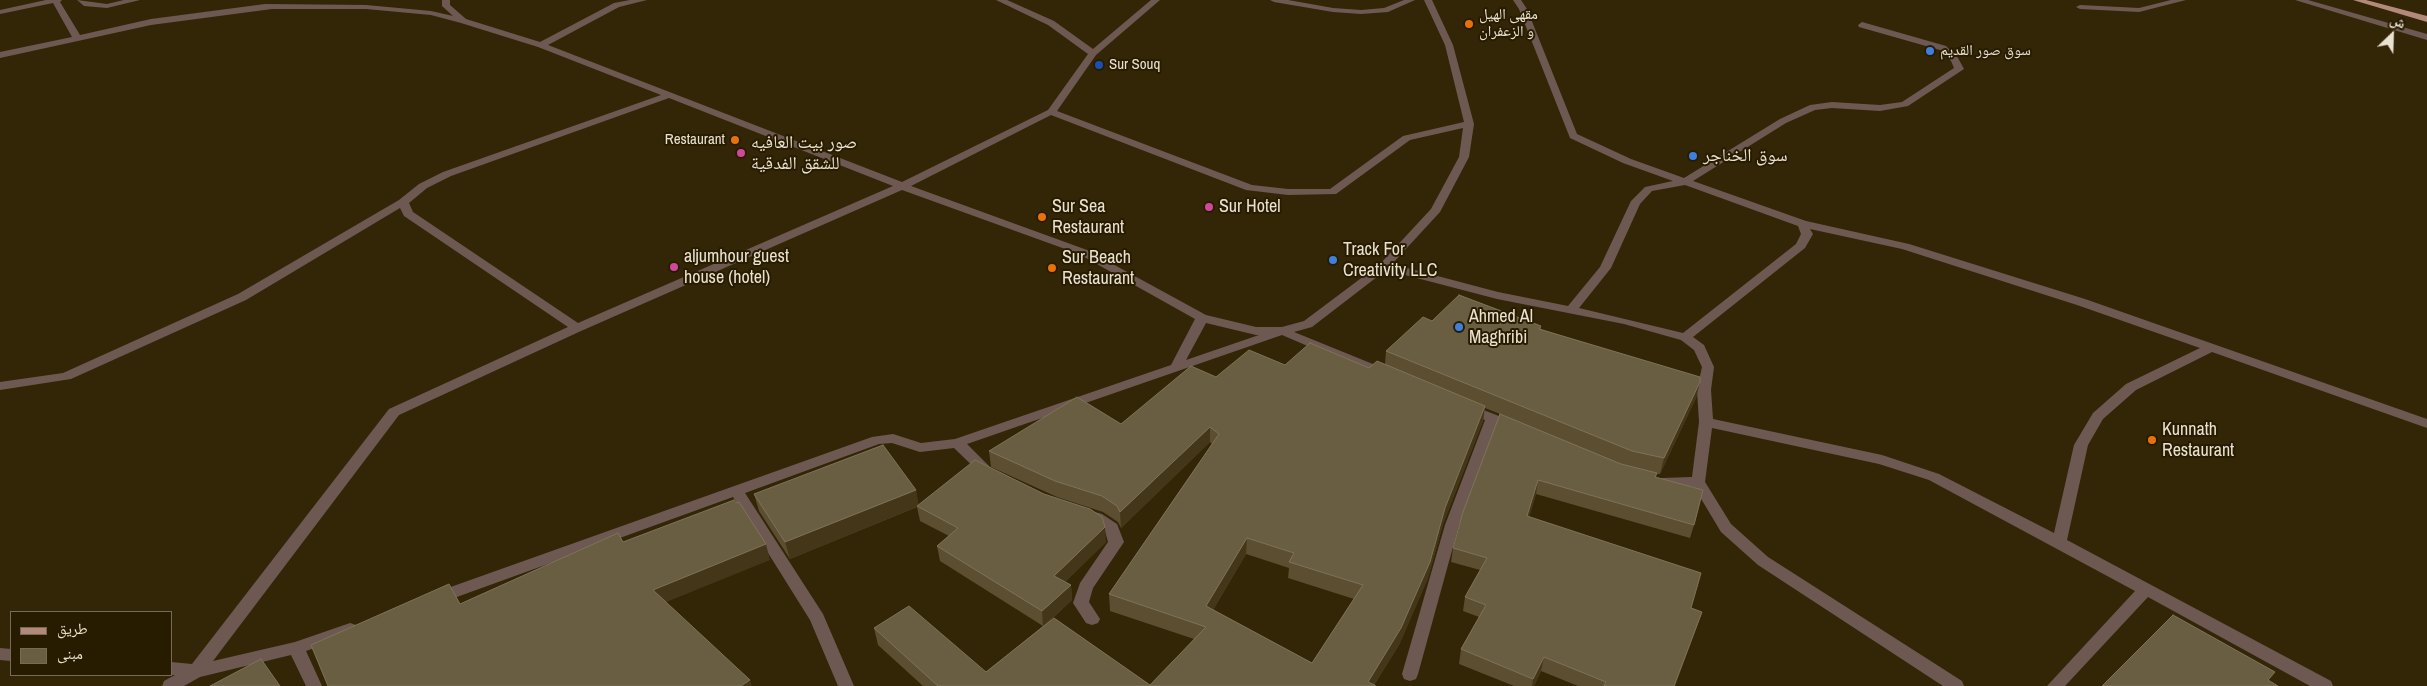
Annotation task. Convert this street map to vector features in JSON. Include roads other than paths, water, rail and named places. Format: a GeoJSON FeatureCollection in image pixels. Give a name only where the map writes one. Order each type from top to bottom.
{"type":"FeatureCollection","features":[{"type":"Feature","properties":{"kind":"main road"},"geometry":{"type":"LineString","coordinates":[[2357,0],[2427,19]]}},
{"type":"Feature","properties":{"kind":"street"},"geometry":{"type":"LineString","coordinates":[[0,12],[56,0],[77,37]]}},
{"type":"Feature","properties":{"kind":"street"},"geometry":{"type":"LineString","coordinates":[[81,0],[87,4],[106,6],[136,0]]}},
{"type":"Feature","properties":{"kind":"street"},"geometry":{"type":"LineString","coordinates":[[0,55],[151,22],[319,0]]}},
{"type":"Feature","properties":{"kind":"street"},"geometry":{"type":"LineString","coordinates":[[446,0],[446,6],[464,20]]}},
{"type":"Feature","properties":{"kind":"street"},"geometry":{"type":"LineString","coordinates":[[541,45],[617,5],[642,0]]}},
{"type":"Feature","properties":{"kind":"street"},"geometry":{"type":"LineString","coordinates":[[1000,0],[1051,23],[1093,53]]}},
{"type":"Feature","properties":{"kind":"street"},"geometry":{"type":"LineString","coordinates":[[196,671],[394,412],[578,328],[902,186],[1050,112],[1093,53],[1156,0]]}},
{"type":"Feature","properties":{"kind":"street"},"geometry":{"type":"LineString","coordinates":[[1274,0],[1333,10],[1361,12],[1385,10],[1411,0]]}},
{"type":"Feature","properties":{"kind":"street"},"geometry":{"type":"LineString","coordinates":[[428,601],[877,440],[893,438],[920,448],[957,443],[1282,331],[1308,324],[1384,266],[1436,210],[1464,157],[1469,124],[1449,44],[1428,0]]}},
{"type":"Feature","properties":{"kind":"street"},"geometry":{"type":"LineString","coordinates":[[1517,0],[1523,9],[1573,136],[1627,161],[1803,224],[1905,246],[2080,302],[2427,424]]}},
{"type":"Feature","properties":{"kind":"street"},"geometry":{"type":"LineString","coordinates":[[2080,6],[2139,10],[2182,0]]}},
{"type":"Feature","properties":{"kind":"street"},"geometry":{"type":"LineString","coordinates":[[2299,0],[2427,36]]}},
{"type":"Feature","properties":{"kind":"street"},"geometry":{"type":"LineString","coordinates":[[265,6],[366,7],[431,13],[464,20],[541,45],[902,186],[1084,252],[1202,318],[1256,331],[1282,331],[1401,380]]}},
{"type":"Feature","properties":{"kind":"street"},"geometry":{"type":"LineString","coordinates":[[1571,310],[1605,268],[1635,203],[1649,190],[1685,182],[1783,121],[1814,107],[1832,105],[1880,108],[1905,104],[1958,69],[1955,60],[1943,48],[1862,25]]}},
{"type":"Feature","properties":{"kind":"street"},"geometry":{"type":"LineString","coordinates":[[0,386],[66,376],[242,297],[403,202],[423,186],[447,174],[670,95]]}},
{"type":"Feature","properties":{"kind":"street"},"geometry":{"type":"LineString","coordinates":[[1050,112],[1250,188],[1288,192],[1332,192],[1407,138],[1469,124]]}},
{"type":"Feature","properties":{"kind":"street"},"geometry":{"type":"LineString","coordinates":[[403,202],[408,214],[578,328]]}},
{"type":"Feature","properties":{"kind":"street"},"geometry":{"type":"LineString","coordinates":[[1685,337],[1801,246],[1806,234],[1803,224]]}},
{"type":"Feature","properties":{"kind":"street"},"geometry":{"type":"LineString","coordinates":[[1384,266],[1468,288],[1685,337],[1700,348],[1708,367],[1704,390],[1706,422],[1698,482],[1726,528],[1763,561],[1956,686]]}},
{"type":"Feature","properties":{"kind":"street"},"geometry":{"type":"LineString","coordinates":[[1176,367],[1202,318]]}},
{"type":"Feature","properties":{"kind":"street"},"geometry":{"type":"LineString","coordinates":[[2059,542],[2081,444],[2098,416],[2131,387],[2211,348]]}},
{"type":"Feature","properties":{"kind":"street"},"geometry":{"type":"LineString","coordinates":[[1456,403],[1520,430]]}},
{"type":"Feature","properties":{"kind":"street"},"geometry":{"type":"LineString","coordinates":[[1410,674],[1452,525],[1493,418]]}},
{"type":"Feature","properties":{"kind":"street"},"geometry":{"type":"LineString","coordinates":[[1706,422],[1882,460],[1934,477],[2059,542],[2325,686]]}},
{"type":"Feature","properties":{"kind":"street"},"geometry":{"type":"LineString","coordinates":[[957,443],[984,471],[1001,479]]}},
{"type":"Feature","properties":{"kind":"street"},"geometry":{"type":"LineString","coordinates":[[1647,479],[1668,484],[1698,482]]}},
{"type":"Feature","properties":{"kind":"street"},"geometry":{"type":"LineString","coordinates":[[736,490],[817,618],[846,686]]}},
{"type":"Feature","properties":{"kind":"street"},"geometry":{"type":"LineString","coordinates":[[1069,510],[1097,518],[1112,528],[1116,542],[1086,587],[1081,603],[1092,619]]}},
{"type":"Feature","properties":{"kind":"street"},"geometry":{"type":"LineString","coordinates":[[2055,686],[2146,589]]}},
{"type":"Feature","properties":{"kind":"street"},"geometry":{"type":"LineString","coordinates":[[170,686],[196,671],[296,648],[362,625]]}},
{"type":"Feature","properties":{"kind":"street"},"geometry":{"type":"LineString","coordinates":[[296,648],[314,686]]}},
{"type":"Feature","properties":{"kind":"street"},"geometry":{"type":"LineString","coordinates":[[172,668],[196,671]]}},
{"type":"Feature","properties":{"kind":"place","name":"مقهى الهيل و الزعفران"},"geometry":{"type":"Point","coordinates":[1469,24]}},
{"type":"Feature","properties":{"kind":"place","name":"سوق صور القديم"},"geometry":{"type":"Point","coordinates":[1930,51]}},
{"type":"Feature","properties":{"kind":"place","name":"Sur Souq"},"geometry":{"type":"Point","coordinates":[1099,65]}},
{"type":"Feature","properties":{"kind":"place","name":"Restaurant"},"geometry":{"type":"Point","coordinates":[735,140]}},
{"type":"Feature","properties":{"kind":"place","name":"صور بيت العافيه للشقق الفدقية"},"geometry":{"type":"Point","coordinates":[741,153]}},
{"type":"Feature","properties":{"kind":"place","name":"سوق الخناجر"},"geometry":{"type":"Point","coordinates":[1693,156]}},
{"type":"Feature","properties":{"kind":"place","name":"Sur Hotel"},"geometry":{"type":"Point","coordinates":[1209,207]}},
{"type":"Feature","properties":{"kind":"place","name":"Sur Sea Restaurant"},"geometry":{"type":"Point","coordinates":[1042,217]}},
{"type":"Feature","properties":{"kind":"place","name":"Track For Creativity LLC"},"geometry":{"type":"Point","coordinates":[1333,260]}},
{"type":"Feature","properties":{"kind":"place","name":"aljumhour guest house (hotel)"},"geometry":{"type":"Point","coordinates":[674,267]}},
{"type":"Feature","properties":{"kind":"place","name":"Sur Beach Restaurant"},"geometry":{"type":"Point","coordinates":[1052,268]}},
{"type":"Feature","properties":{"kind":"place","name":"Ahmed Al Maghribi"},"geometry":{"type":"Point","coordinates":[1459,327]}},
{"type":"Feature","properties":{"kind":"place","name":"Kunnath Restaurant"},"geometry":{"type":"Point","coordinates":[2152,440]}}]}
